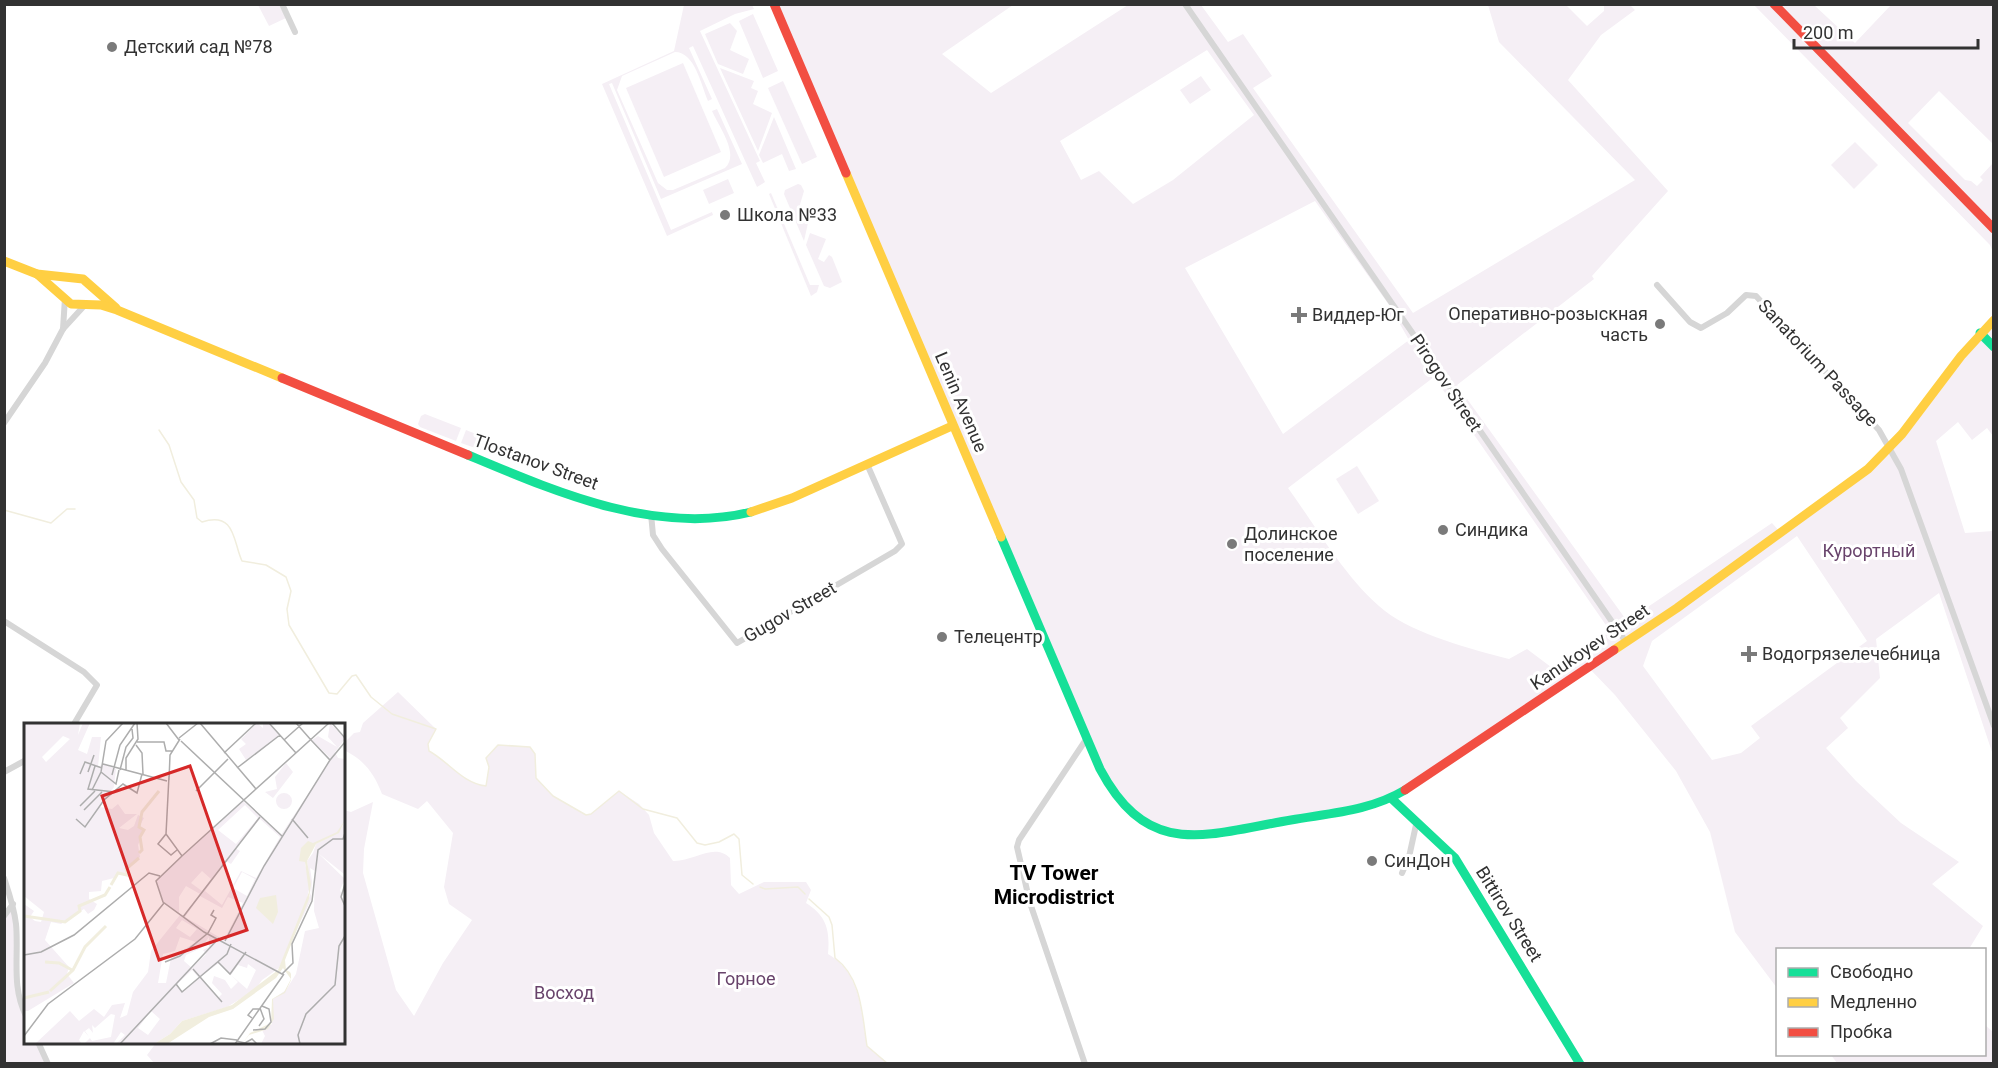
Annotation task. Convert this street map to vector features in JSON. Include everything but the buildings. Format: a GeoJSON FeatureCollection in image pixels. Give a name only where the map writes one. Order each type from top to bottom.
{"type":"FeatureCollection","features":[{"type":"Feature","properties":{"kind":"street"},"geometry":{"type":"LineString","coordinates":[[282,4],[295,32]]}},
{"type":"Feature","properties":{"kind":"street","name":"Lenin Avenue"},"geometry":{"type":"LineString","coordinates":[[774,4],[1087,738],[1109,786],[1126,808]]}},
{"type":"Feature","properties":{"kind":"street","name":"Pirogov Street"},"geometry":{"type":"LineString","coordinates":[[1185,4],[1555,544],[1626,642]]}},
{"type":"Feature","properties":{"kind":"street"},"geometry":{"type":"LineString","coordinates":[[1774,4],[1994,229]]}},
{"type":"Feature","properties":{"kind":"street"},"geometry":{"type":"LineString","coordinates":[[4,261],[37,274],[83,279],[117,310]]}},
{"type":"Feature","properties":{"kind":"street"},"geometry":{"type":"LineString","coordinates":[[37,274],[75,305],[117,310]]}},
{"type":"Feature","properties":{"kind":"street"},"geometry":{"type":"LineString","coordinates":[[63,329],[62,286],[70,279]]}},
{"type":"Feature","properties":{"kind":"street","name":"Sanatorium Passage"},"geometry":{"type":"LineString","coordinates":[[1658,285],[1694,325],[1701,328],[1726,313],[1746,296],[1756,296],[1879,430],[1889,448]]}},
{"type":"Feature","properties":{"kind":"street"},"geometry":{"type":"LineString","coordinates":[[4,423],[45,363],[63,329],[94,299],[93,289]]}},
{"type":"Feature","properties":{"kind":"street","name":"Tlostanov Street"},"geometry":{"type":"LineString","coordinates":[[117,310],[529,480],[570,495],[651,514],[693,518],[743,514],[812,489],[952,426]]}},
{"type":"Feature","properties":{"kind":"street","name":"Kanukoyev Street"},"geometry":{"type":"LineString","coordinates":[[1126,808],[1147,823],[1166,832],[1206,835],[1353,810],[1391,798],[1445,765],[1626,642],[1778,536],[1868,469],[1889,448],[1980,333],[1994,320]]}},
{"type":"Feature","properties":{"kind":"street"},"geometry":{"type":"LineString","coordinates":[[1980,333],[1994,347]]}},
{"type":"Feature","properties":{"kind":"street"},"geometry":{"type":"LineString","coordinates":[[1889,448],[1901,469],[1994,726]]}},
{"type":"Feature","properties":{"kind":"street","name":"Gugov Street"},"geometry":{"type":"LineString","coordinates":[[651,514],[653,535],[662,549],[737,643],[896,551],[902,544],[867,464]]}},
{"type":"Feature","properties":{"kind":"street"},"geometry":{"type":"LineString","coordinates":[[4,621],[84,672],[97,685],[75,723]]}},
{"type":"Feature","properties":{"kind":"street"},"geometry":{"type":"LineString","coordinates":[[1085,1064],[1030,903],[1017,848],[1019,840],[1087,738]]}},
{"type":"Feature","properties":{"kind":"street"},"geometry":{"type":"LineString","coordinates":[[4,772],[24,761]]}},
{"type":"Feature","properties":{"kind":"street","name":"Bittirov Street"},"geometry":{"type":"LineString","coordinates":[[1391,798],[1416,825],[1443,845],[1455,858],[1580,1064]]}},
{"type":"Feature","properties":{"kind":"street"},"geometry":{"type":"LineString","coordinates":[[1402,873],[1409,857],[1416,825]]}},
{"type":"Feature","properties":{"kind":"street"},"geometry":{"type":"LineString","coordinates":[[4,878],[13,904],[18,1001],[24,1012]]}},
{"type":"Feature","properties":{"kind":"street"},"geometry":{"type":"LineString","coordinates":[[4,916],[13,904]]}},
{"type":"Feature","properties":{"kind":"street"},"geometry":{"type":"LineString","coordinates":[[39,1044],[48,1064]]}},
{"type":"Feature","properties":{"kind":"green space"},"geometry":{"type":"Polygon","coordinates":[[[258,5],[279,5],[286,18],[269,26],[258,5]]]}},
{"type":"Feature","properties":{"kind":"green space"},"geometry":{"type":"Polygon","coordinates":[[[684,5],[752,5],[754,9],[735,14],[700,31],[760,161],[756,163],[765,182],[757,187],[693,46],[689,48],[712,99],[708,101],[696,70],[688,57],[682,53],[675,52],[622,76],[617,90],[658,183],[667,190],[673,190],[725,168],[729,162],[727,140],[712,111],[717,109],[742,164],[661,199],[612,83],[609,84],[671,230],[712,212],[713,215],[667,236],[602,84],[674,51],[684,5]]]}},
{"type":"Feature","properties":{"kind":"green space","name":"Курортный"},"geometry":{"type":"Polygon","coordinates":[[[774,5],[1013,5],[942,54],[991,93],[1128,5],[1201,5],[1228,42],[1243,34],[1272,76],[1253,88],[1413,313],[1635,180],[1499,42],[1488,5],[1566,5],[1587,26],[1604,11],[1604,5],[1630,5],[1635,10],[1601,35],[1568,80],[1668,191],[1592,276],[1594,279],[1457,385],[1627,621],[1772,523],[1781,533],[1868,469],[1993,320],[1993,436],[1987,428],[1972,440],[1958,422],[1936,441],[1965,533],[1993,531],[1993,755],[1939,593],[1876,639],[1880,678],[1840,718],[1848,728],[1826,748],[1856,781],[1901,823],[1959,862],[1932,884],[1983,926],[1970,948],[1776,948],[1776,987],[1735,932],[1710,832],[1676,771],[1615,695],[1588,667],[1391,798],[1213,835],[1153,827],[1109,786],[774,5]],[[1207,50],[1060,141],[1081,180],[1099,171],[1133,204],[1173,180],[1254,115],[1207,50]],[[1315,201],[1185,268],[1283,434],[1409,340],[1397,319],[1389,322],[1383,312],[1389,305],[1315,201]],[[1434,377],[1288,488],[1345,569],[1371,599],[1385,611],[1428,634],[1479,651],[1509,659],[1527,649],[1559,673],[1610,631],[1434,377]],[[1797,536],[1652,641],[1643,666],[1712,760],[1741,753],[1760,738],[1751,726],[1867,641],[1797,536]]]}},
{"type":"Feature","properties":{"kind":"green space"},"geometry":{"type":"Polygon","coordinates":[[[1754,5],[1814,5],[1855,43],[1891,5],[1993,5],[1993,144],[1939,91],[1908,123],[1965,180],[1977,186],[1983,180],[1980,177],[1993,163],[1993,252],[1990,245],[1754,5]]]}},
{"type":"Feature","properties":{"kind":"green space"},"geometry":{"type":"Polygon","coordinates":[[[753,14],[778,71],[763,78],[739,21],[753,14]]]}},
{"type":"Feature","properties":{"kind":"green space"},"geometry":{"type":"Polygon","coordinates":[[[730,23],[737,31],[730,50],[749,59],[743,74],[718,64],[705,34],[730,23]]]}},
{"type":"Feature","properties":{"kind":"green space"},"geometry":{"type":"Polygon","coordinates":[[[683,63],[721,152],[664,177],[626,88],[683,63]]]}},
{"type":"Feature","properties":{"kind":"green space"},"geometry":{"type":"Polygon","coordinates":[[[720,68],[754,81],[751,88],[758,91],[753,104],[772,113],[758,151],[720,68]]]}},
{"type":"Feature","properties":{"kind":"green space"},"geometry":{"type":"Polygon","coordinates":[[[1201,76],[1211,90],[1190,104],[1180,90],[1201,76]]]}},
{"type":"Feature","properties":{"kind":"green space"},"geometry":{"type":"Polygon","coordinates":[[[783,81],[817,157],[802,164],[768,88],[783,81]]]}},
{"type":"Feature","properties":{"kind":"green space"},"geometry":{"type":"Polygon","coordinates":[[[774,117],[796,169],[789,171],[782,154],[763,163],[759,155],[774,117]]]}},
{"type":"Feature","properties":{"kind":"green space"},"geometry":{"type":"Polygon","coordinates":[[[1855,142],[1878,165],[1854,189],[1831,165],[1855,142]]]}},
{"type":"Feature","properties":{"kind":"green space"},"geometry":{"type":"Polygon","coordinates":[[[728,179],[734,193],[709,204],[703,190],[728,179]]]}},
{"type":"Feature","properties":{"kind":"green space"},"geometry":{"type":"Polygon","coordinates":[[[798,184],[804,191],[799,208],[814,214],[810,215],[808,221],[811,222],[808,223],[804,241],[784,194],[785,190],[798,184]]]}},
{"type":"Feature","properties":{"kind":"green space"},"geometry":{"type":"Polygon","coordinates":[[[771,193],[810,285],[819,285],[817,292],[811,296],[769,194],[771,193]]]}},
{"type":"Feature","properties":{"kind":"green space"},"geometry":{"type":"Polygon","coordinates":[[[810,233],[826,239],[818,259],[824,262],[829,255],[832,257],[842,282],[830,288],[824,286],[806,245],[810,233]]]}},
{"type":"Feature","properties":{"kind":"green space"},"geometry":{"type":"Polygon","coordinates":[[[425,414],[461,428],[456,441],[420,427],[418,424],[421,416],[425,414]]]}},
{"type":"Feature","properties":{"kind":"green space"},"geometry":{"type":"Polygon","coordinates":[[[466,430],[503,445],[501,457],[461,443],[466,430]]]}},
{"type":"Feature","properties":{"kind":"green space"},"geometry":{"type":"Polygon","coordinates":[[[1357,466],[1379,501],[1358,514],[1336,479],[1357,466]]]}},
{"type":"Feature","properties":{"kind":"green space"},"geometry":{"type":"Polygon","coordinates":[[[398,692],[436,729],[428,744],[429,751],[470,781],[486,785],[489,767],[486,758],[498,745],[530,747],[535,754],[536,778],[553,796],[586,815],[591,814],[619,791],[639,804],[649,815],[654,833],[673,861],[681,861],[710,852],[724,854],[730,858],[731,885],[739,894],[764,882],[806,882],[811,890],[806,903],[819,913],[826,925],[828,954],[847,971],[858,994],[867,1046],[888,1063],[154,1063],[147,1055],[155,1044],[345,1044],[345,810],[351,812],[373,802],[364,849],[363,873],[396,990],[414,1016],[443,963],[472,920],[449,904],[444,887],[453,833],[427,801],[418,809],[382,794],[367,768],[345,751],[345,742],[354,733],[360,732],[363,723],[398,692]]]}},
{"type":"Feature","properties":{"kind":"green space"},"geometry":{"type":"Polygon","coordinates":[[[13,904],[15,968],[24,1011],[24,1044],[38,1044],[48,1063],[5,1063],[4,916],[13,904]]]}},
{"type":"Feature","properties":{"kind":"green space"},"geometry":{"type":"Polygon","coordinates":[[[1986,1026],[1993,1032],[1993,1063],[1837,1063],[1832,1056],[1986,1056],[1986,1026]]]}},
{"type":"Feature","properties":{"kind":"waterway"},"geometry":{"type":"LineString","coordinates":[[159,430],[169,445],[181,482],[194,500],[197,518],[202,522],[213,520],[227,524],[242,561],[266,565],[286,577],[291,591],[287,609],[289,625],[329,693],[337,694],[352,676],[356,675],[371,697],[392,714],[436,729],[428,744],[429,751],[463,777],[478,784],[486,786],[489,767],[486,758],[498,745],[530,747],[535,754],[536,778],[553,796],[586,815],[591,814],[619,791],[643,809],[677,818],[697,843],[705,845],[719,842],[734,834],[739,839],[742,875],[753,884]]}},
{"type":"Feature","properties":{"kind":"waterway"},"geometry":{"type":"LineString","coordinates":[[4,510],[51,523],[67,509],[75,509]]}},
{"type":"Feature","properties":{"kind":"waterway"},"geometry":{"type":"LineString","coordinates":[[760,887],[765,889],[798,887],[805,894]]}},
{"type":"Feature","properties":{"kind":"waterway"},"geometry":{"type":"LineString","coordinates":[[809,899],[829,917],[832,925],[835,958],[844,966],[856,986],[867,1046],[888,1064]]}},
{"type":"Feature","properties":{"kind":"traffic: fast"},"geometry":{"type":"LineString","coordinates":[[1980,333],[1994,347]]}},
{"type":"Feature","properties":{"kind":"traffic: fast"},"geometry":{"type":"LineString","coordinates":[[468,455],[570,495],[642,514],[679,518],[715,518],[751,512]]}},
{"type":"Feature","properties":{"kind":"traffic: fast"},"geometry":{"type":"LineString","coordinates":[[1001,537],[1100,769],[1119,798],[1139,818],[1160,829],[1182,834],[1207,834],[1364,807],[1405,790]]}},
{"type":"Feature","properties":{"kind":"traffic: fast"},"geometry":{"type":"LineString","coordinates":[[1391,798],[1455,858],[1580,1064]]}},
{"type":"Feature","properties":{"kind":"traffic: slow"},"geometry":{"type":"LineString","coordinates":[[846,173],[1001,537]]}},
{"type":"Feature","properties":{"kind":"traffic: slow"},"geometry":{"type":"LineString","coordinates":[[4,261],[37,274],[83,279],[116,308]]}},
{"type":"Feature","properties":{"kind":"traffic: slow"},"geometry":{"type":"LineString","coordinates":[[37,274],[71,304],[101,305],[117,310],[282,378]]}},
{"type":"Feature","properties":{"kind":"traffic: slow"},"geometry":{"type":"LineString","coordinates":[[1614,650],[1677,608],[1868,469],[1902,434],[1961,356],[1994,320]]}},
{"type":"Feature","properties":{"kind":"traffic: slow"},"geometry":{"type":"LineString","coordinates":[[751,512],[792,498],[952,426]]}},
{"type":"Feature","properties":{"kind":"traffic: jam"},"geometry":{"type":"LineString","coordinates":[[774,4],[846,173]]}},
{"type":"Feature","properties":{"kind":"traffic: jam"},"geometry":{"type":"LineString","coordinates":[[1774,4],[1994,229]]}},
{"type":"Feature","properties":{"kind":"traffic: jam"},"geometry":{"type":"LineString","coordinates":[[282,378],[468,455]]}},
{"type":"Feature","properties":{"kind":"traffic: jam"},"geometry":{"type":"LineString","coordinates":[[1405,790],[1614,650]]}},
{"type":"Feature","properties":{"kind":"place","name":"Детский сад №78"},"geometry":{"type":"Point","coordinates":[112,47]}},
{"type":"Feature","properties":{"kind":"place","name":"Школа №33"},"geometry":{"type":"Point","coordinates":[725,215]}},
{"type":"Feature","properties":{"kind":"place","name":"Виддер-Юг"},"geometry":{"type":"Point","coordinates":[1299,315]}},
{"type":"Feature","properties":{"kind":"place","name":"Оперативно-розыскная часть"},"geometry":{"type":"Point","coordinates":[1660,324]}},
{"type":"Feature","properties":{"kind":"place","name":"Синдика"},"geometry":{"type":"Point","coordinates":[1443,530]}},
{"type":"Feature","properties":{"kind":"place","name":"Долинское поселение"},"geometry":{"type":"Point","coordinates":[1232,544]}},
{"type":"Feature","properties":{"kind":"place","name":"Телецентр"},"geometry":{"type":"Point","coordinates":[942,637]}},
{"type":"Feature","properties":{"kind":"place","name":"Водогрязелечебница"},"geometry":{"type":"Point","coordinates":[1749,654]}},
{"type":"Feature","properties":{"kind":"place","name":"СинДон"},"geometry":{"type":"Point","coordinates":[1372,861]}},
{"type":"Feature","properties":{"kind":"district","name":"TV Tower Microdistrict"},"geometry":{"type":"Point","coordinates":[1054,885]}},
{"type":"Feature","properties":{"kind":"park label","name":"Горное"},"geometry":{"type":"Point","coordinates":[746,979]}},
{"type":"Feature","properties":{"kind":"park label","name":"Восход"},"geometry":{"type":"Point","coordinates":[564,993]}}]}
